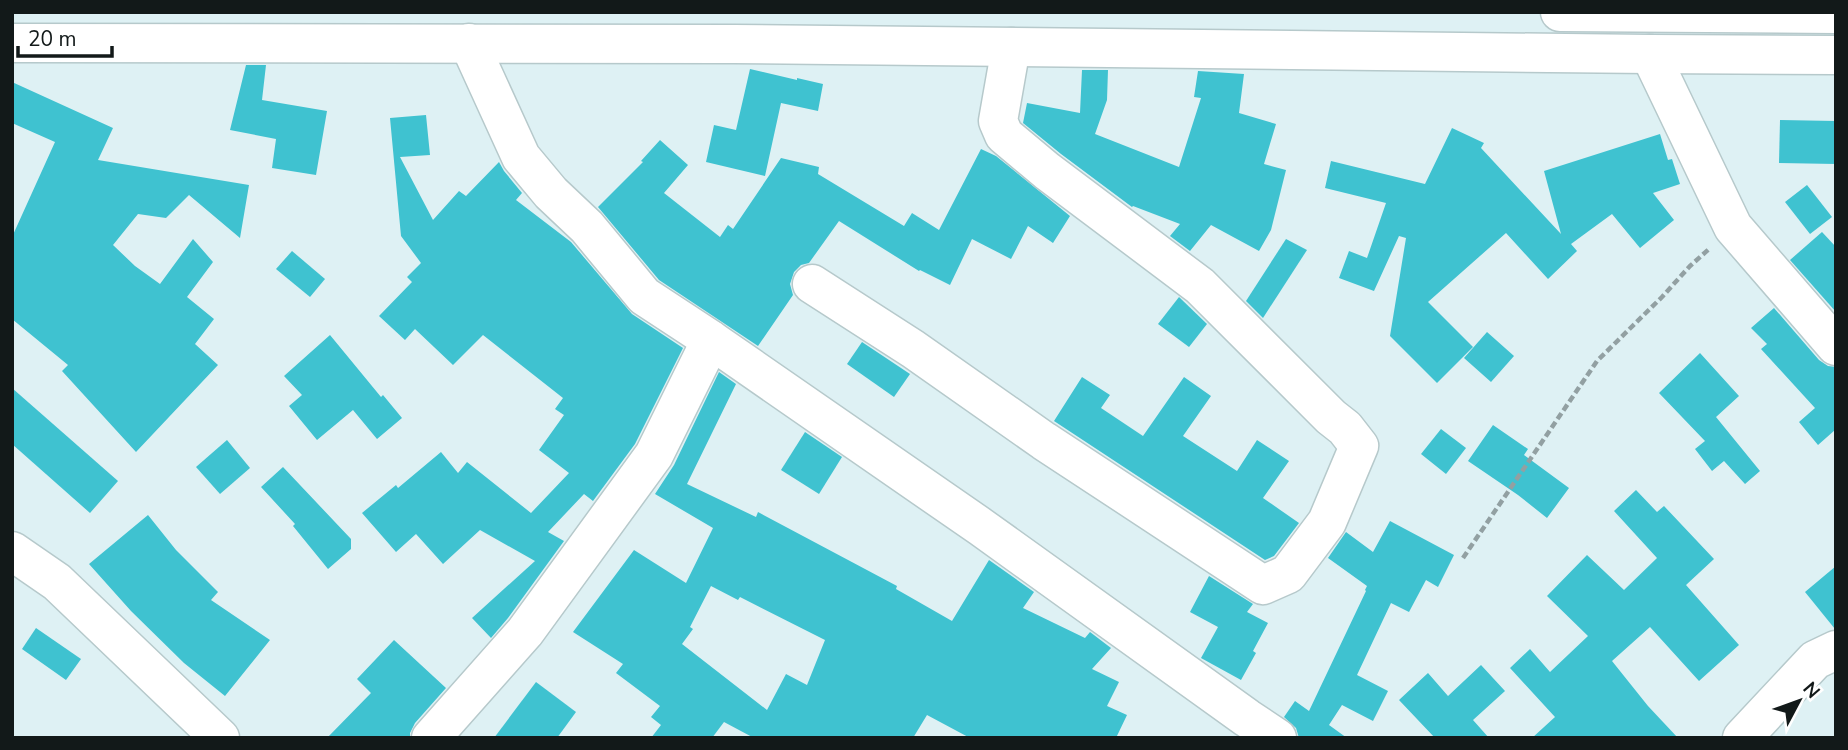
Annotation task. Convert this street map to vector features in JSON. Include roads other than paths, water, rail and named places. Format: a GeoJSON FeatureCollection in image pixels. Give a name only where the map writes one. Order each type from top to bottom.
{"type":"FeatureCollection","features":[{"type":"Feature","properties":{"kind":"street"},"geometry":{"type":"LineString","coordinates":[[1560,12],[1836,14]]}},
{"type":"Feature","properties":{"kind":"street"},"geometry":{"type":"LineString","coordinates":[[12,43],[469,43],[1836,55]]}},
{"type":"Feature","properties":{"kind":"street"},"geometry":{"type":"LineString","coordinates":[[469,43],[522,157],[551,193],[587,227],[643,296],[981,527],[1277,738]]}},
{"type":"Feature","properties":{"kind":"street"},"geometry":{"type":"LineString","coordinates":[[812,284],[914,349],[1044,441],[1263,584],[1288,573],[1327,522],[1359,446],[1345,428],[1200,286],[1047,171],[1004,135],[998,121],[1011,47]]}},
{"type":"Feature","properties":{"kind":"street"},"geometry":{"type":"LineString","coordinates":[[1650,54],[1733,227],[1836,346]]}},
{"type":"Feature","properties":{"kind":"street"},"geometry":{"type":"LineString","coordinates":[[431,738],[525,632],[654,455],[711,340]]}},
{"type":"Feature","properties":{"kind":"street"},"geometry":{"type":"LineString","coordinates":[[12,551],[57,582],[220,738]]}},
{"type":"Feature","properties":{"kind":"street"},"geometry":{"type":"LineString","coordinates":[[1742,738],[1815,660],[1836,650]]}}]}
